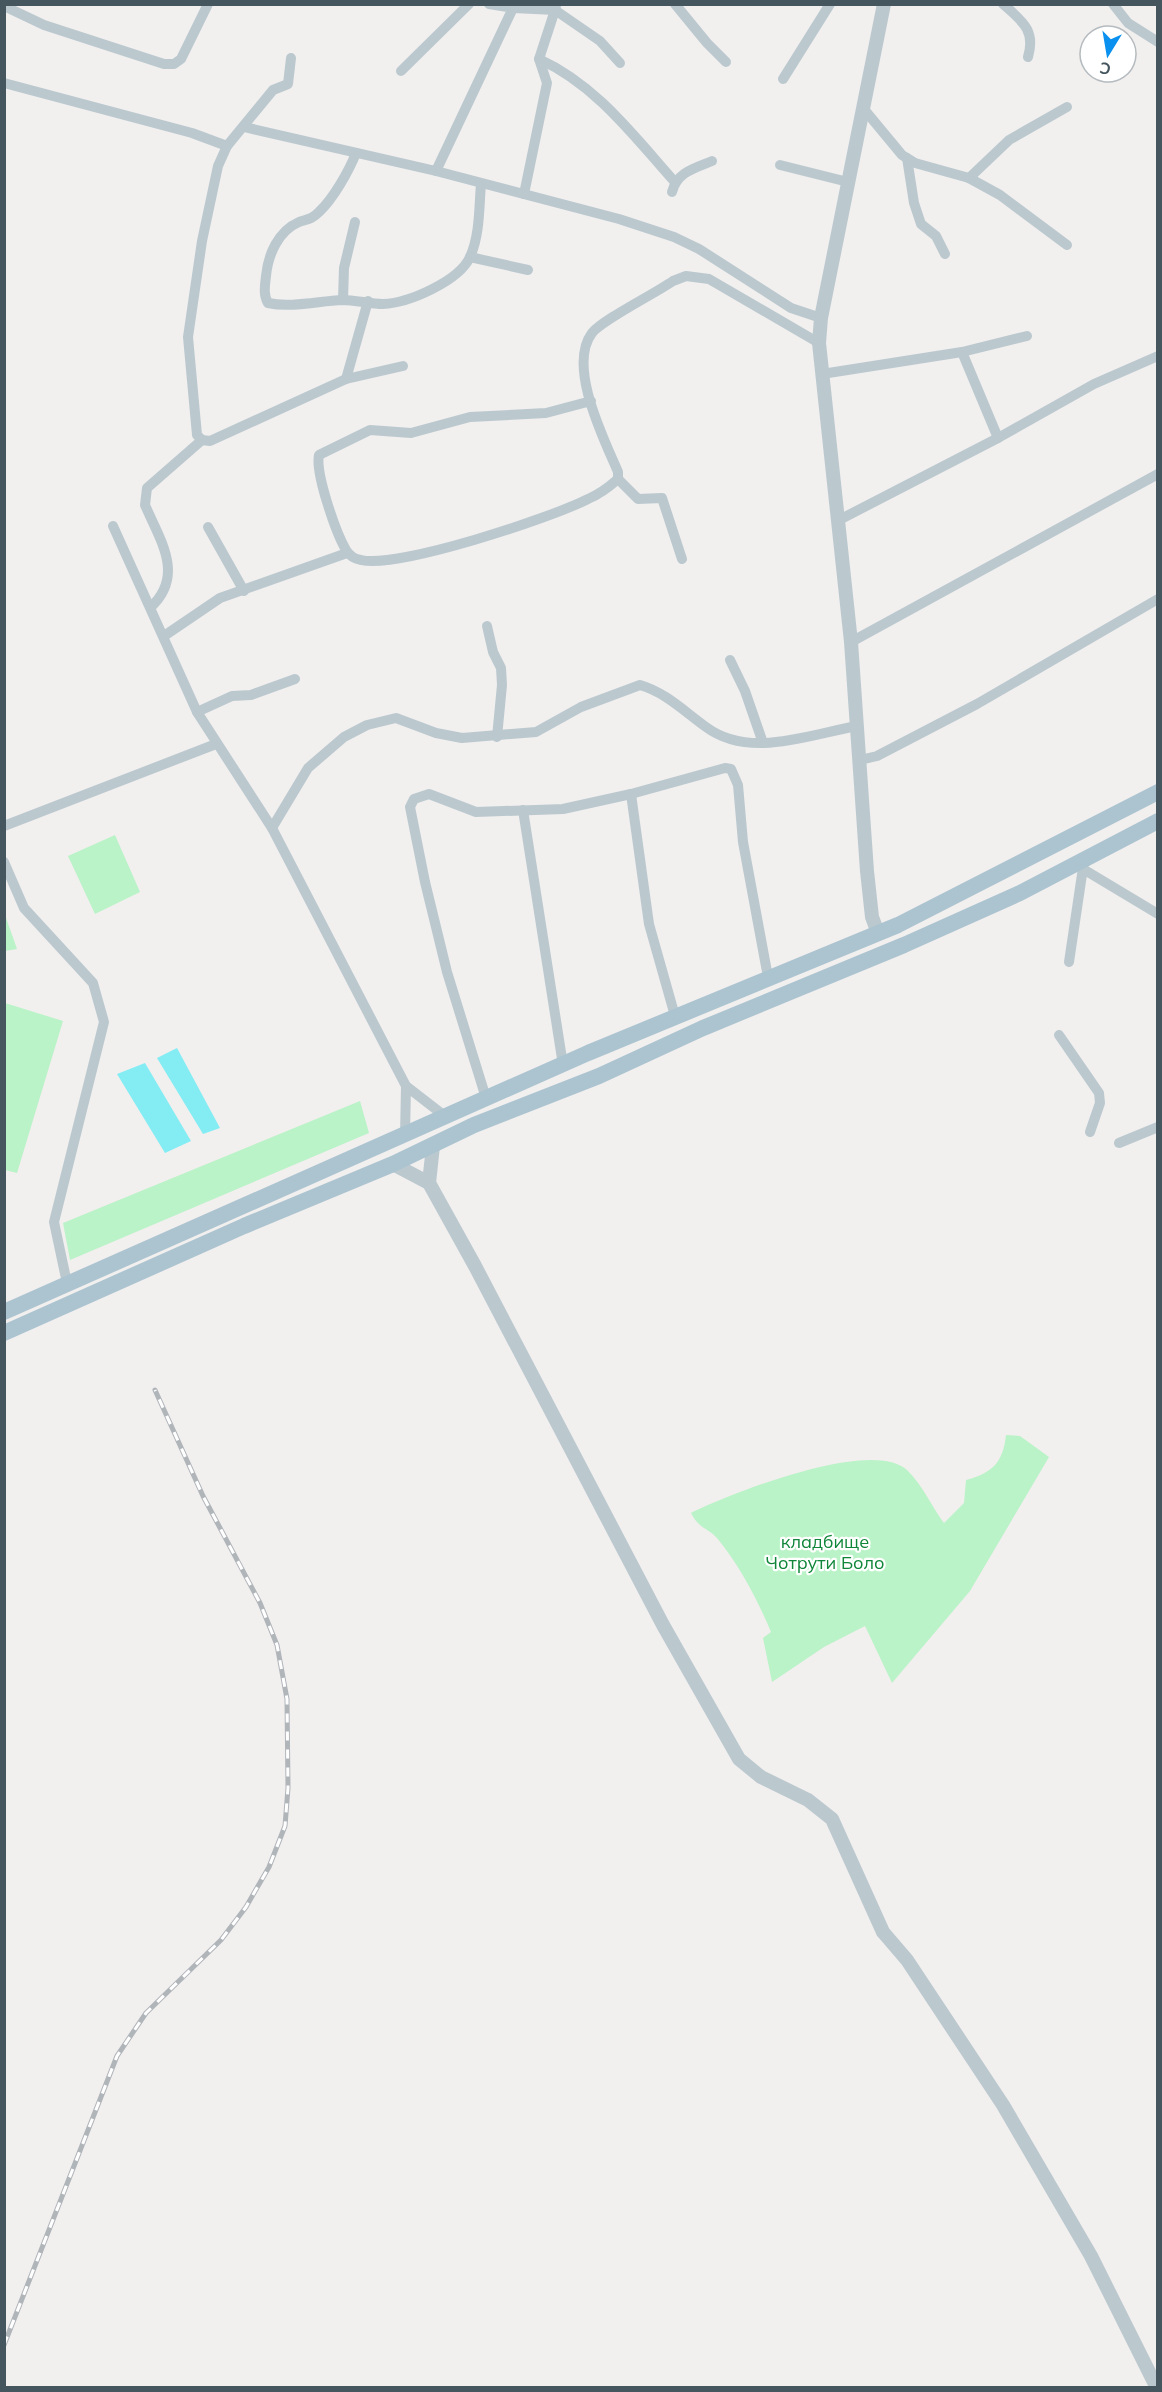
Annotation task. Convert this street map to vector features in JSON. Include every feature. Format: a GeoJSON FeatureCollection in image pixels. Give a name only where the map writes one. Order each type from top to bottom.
{"type":"FeatureCollection","features":[{"type":"Feature","properties":{"kind":"main road"},"geometry":{"type":"LineString","coordinates":[[4,1333],[486,1098],[675,1016],[878,933],[970,889],[1158,792]]}},
{"type":"Feature","properties":{"kind":"main road"},"geometry":{"type":"LineString","coordinates":[[4,1311],[67,1282],[393,1164],[474,1125],[599,1076],[703,1028],[1084,865],[1158,821]]}},
{"type":"Feature","properties":{"kind":"main road"},"geometry":{"type":"LineString","coordinates":[[970,889],[980,911]]}},
{"type":"Feature","properties":{"kind":"main road"},"geometry":{"type":"LineString","coordinates":[[588,1053],[599,1076]]}},
{"type":"Feature","properties":{"kind":"street"},"geometry":{"type":"LineString","coordinates":[[4,6],[44,25],[164,64],[174,64],[181,59],[208,4]]}},
{"type":"Feature","properties":{"kind":"street"},"geometry":{"type":"LineString","coordinates":[[401,71],[469,4]]}},
{"type":"Feature","properties":{"kind":"street"},"geometry":{"type":"LineString","coordinates":[[489,4],[513,8],[556,7],[600,42],[620,63]]}},
{"type":"Feature","properties":{"kind":"street"},"geometry":{"type":"LineString","coordinates":[[675,4],[707,44],[726,62]]}},
{"type":"Feature","properties":{"kind":"street"},"geometry":{"type":"LineString","coordinates":[[783,79],[830,4]]}},
{"type":"Feature","properties":{"kind":"street"},"geometry":{"type":"LineString","coordinates":[[878,933],[872,917],[867,871],[852,642],[819,343],[821,318],[884,4]]}},
{"type":"Feature","properties":{"kind":"street"},"geometry":{"type":"LineString","coordinates":[[1003,4],[1029,31],[1032,43],[1028,57]]}},
{"type":"Feature","properties":{"kind":"street"},"geometry":{"type":"LineString","coordinates":[[1113,4],[1128,23],[1158,42]]}},
{"type":"Feature","properties":{"kind":"street"},"geometry":{"type":"LineString","coordinates":[[524,194],[547,83],[539,60],[556,7]]}},
{"type":"Feature","properties":{"kind":"street"},"geometry":{"type":"LineString","coordinates":[[436,171],[513,8]]}},
{"type":"Feature","properties":{"kind":"street"},"geometry":{"type":"LineString","coordinates":[[291,58],[288,84],[273,90],[227,146],[218,166],[188,337],[197,435],[202,440],[210,441],[346,379],[403,366]]}},
{"type":"Feature","properties":{"kind":"street"},"geometry":{"type":"LineString","coordinates":[[539,60],[577,81],[608,106],[673,186],[682,174],[712,161]]}},
{"type":"Feature","properties":{"kind":"street"},"geometry":{"type":"LineString","coordinates":[[4,83],[192,133],[227,146]]}},
{"type":"Feature","properties":{"kind":"street"},"geometry":{"type":"LineString","coordinates":[[969,178],[1009,140],[1067,107]]}},
{"type":"Feature","properties":{"kind":"street"},"geometry":{"type":"LineString","coordinates":[[863,108],[907,158],[969,178],[1000,195],[1067,245]]}},
{"type":"Feature","properties":{"kind":"street"},"geometry":{"type":"LineString","coordinates":[[244,127],[436,171],[675,237],[791,308],[821,318]]}},
{"type":"Feature","properties":{"kind":"street"},"geometry":{"type":"LineString","coordinates":[[356,153],[349,170],[322,210],[312,220],[298,222],[285,232],[275,246],[268,258],[267,301],[273,304],[344,300],[383,303],[412,298],[436,287],[462,267],[470,257],[477,229],[481,184]]}},
{"type":"Feature","properties":{"kind":"street"},"geometry":{"type":"LineString","coordinates":[[907,158],[914,203],[921,224],[936,236],[945,255]]}},
{"type":"Feature","properties":{"kind":"street"},"geometry":{"type":"LineString","coordinates":[[780,165],[848,182]]}},
{"type":"Feature","properties":{"kind":"street"},"geometry":{"type":"LineString","coordinates":[[344,300],[344,268],[355,222]]}},
{"type":"Feature","properties":{"kind":"street"},"geometry":{"type":"LineString","coordinates":[[470,257],[528,270]]}},
{"type":"Feature","properties":{"kind":"street"},"geometry":{"type":"LineString","coordinates":[[682,560],[662,498],[639,500],[618,479],[591,401],[585,375],[584,350],[593,332],[686,276],[709,279],[819,343]]}},
{"type":"Feature","properties":{"kind":"street"},"geometry":{"type":"LineString","coordinates":[[346,379],[368,301]]}},
{"type":"Feature","properties":{"kind":"street"},"geometry":{"type":"LineString","coordinates":[[822,374],[962,352],[1027,336]]}},
{"type":"Feature","properties":{"kind":"street"},"geometry":{"type":"LineString","coordinates":[[962,352],[998,438]]}},
{"type":"Feature","properties":{"kind":"street"},"geometry":{"type":"LineString","coordinates":[[839,520],[998,438],[1094,384],[1158,356]]}},
{"type":"Feature","properties":{"kind":"street"},"geometry":{"type":"LineString","coordinates":[[591,401],[546,412],[470,417],[411,433],[370,430],[318,455],[318,467],[338,534],[347,553],[358,560],[372,562],[476,539],[587,500],[607,489],[618,479]]}},
{"type":"Feature","properties":{"kind":"street"},"geometry":{"type":"LineString","coordinates":[[151,607],[165,590],[169,567],[145,505],[144,496],[147,488],[202,440]]}},
{"type":"Feature","properties":{"kind":"street"},"geometry":{"type":"LineString","coordinates":[[852,642],[1158,474]]}},
{"type":"Feature","properties":{"kind":"street"},"geometry":{"type":"LineString","coordinates":[[113,526],[197,712],[272,828],[406,1086],[446,1117]]}},
{"type":"Feature","properties":{"kind":"street"},"geometry":{"type":"LineString","coordinates":[[208,528],[244,591]]}},
{"type":"Feature","properties":{"kind":"street"},"geometry":{"type":"LineString","coordinates":[[164,636],[220,598],[347,553]]}},
{"type":"Feature","properties":{"kind":"street"},"geometry":{"type":"LineString","coordinates":[[860,760],[877,756],[977,704],[1158,599]]}},
{"type":"Feature","properties":{"kind":"street"},"geometry":{"type":"LineString","coordinates":[[487,626],[493,652],[501,668],[502,685],[497,737]]}},
{"type":"Feature","properties":{"kind":"street"},"geometry":{"type":"LineString","coordinates":[[730,660],[745,691],[763,743]]}},
{"type":"Feature","properties":{"kind":"street"},"geometry":{"type":"LineString","coordinates":[[197,712],[219,700],[232,696],[252,695],[295,679]]}},
{"type":"Feature","properties":{"kind":"street"},"geometry":{"type":"LineString","coordinates":[[272,828],[308,768],[344,737],[368,725],[396,718],[436,733],[462,738],[497,737],[536,732],[581,707],[640,685],[659,693],[727,740],[748,745],[856,726]]}},
{"type":"Feature","properties":{"kind":"street"},"geometry":{"type":"LineString","coordinates":[[4,826],[216,744]]}},
{"type":"Feature","properties":{"kind":"street"},"geometry":{"type":"LineString","coordinates":[[486,1098],[447,972],[425,882],[410,807],[414,799],[429,794],[476,812],[562,809],[632,794],[725,768],[731,770],[738,785],[743,842],[768,977]]}},
{"type":"Feature","properties":{"kind":"street"},"geometry":{"type":"LineString","coordinates":[[632,794],[649,924],[675,1016]]}},
{"type":"Feature","properties":{"kind":"street"},"geometry":{"type":"LineString","coordinates":[[523,810],[563,1065]]}},
{"type":"Feature","properties":{"kind":"street"},"geometry":{"type":"LineString","coordinates":[[4,862],[24,908],[78,963],[93,983],[104,1022],[54,1222],[67,1282]]}},
{"type":"Feature","properties":{"kind":"street"},"geometry":{"type":"LineString","coordinates":[[1069,962],[1084,865],[1155,911]]}},
{"type":"Feature","properties":{"kind":"street"},"geometry":{"type":"LineString","coordinates":[[1059,1035],[1099,1093],[1100,1102],[1090,1132]]}},
{"type":"Feature","properties":{"kind":"street"},"geometry":{"type":"LineString","coordinates":[[405,1136],[406,1086]]}},
{"type":"Feature","properties":{"kind":"street"},"geometry":{"type":"LineString","coordinates":[[1119,1143],[1158,1127]]}},
{"type":"Feature","properties":{"kind":"street"},"geometry":{"type":"LineString","coordinates":[[429,1183],[433,1146]]}},
{"type":"Feature","properties":{"kind":"street"},"geometry":{"type":"LineString","coordinates":[[393,1164],[429,1183],[475,1266],[663,1625],[739,1759],[761,1777],[815,1804],[832,1819],[883,1932],[907,1960],[1003,2105],[1091,2256],[1156,2388]]}},
{"type":"Feature","properties":{"kind":"green space"},"geometry":{"type":"Polygon","coordinates":[[[115,835],[140,892],[95,914],[68,856],[115,835]]]}},
{"type":"Feature","properties":{"kind":"green space"},"geometry":{"type":"Polygon","coordinates":[[[4,912],[17,949],[5,951],[4,912]]]}},
{"type":"Feature","properties":{"kind":"green space"},"geometry":{"type":"Polygon","coordinates":[[[5,1003],[63,1021],[17,1173],[5,1170],[5,1003]]]}},
{"type":"Feature","properties":{"kind":"green space"},"geometry":{"type":"Polygon","coordinates":[[[360,1101],[369,1133],[70,1260],[63,1223],[360,1101]]]}},
{"type":"Feature","properties":{"kind":"green space","name":"кладбище Чотрути Боло"},"geometry":{"type":"Polygon","coordinates":[[[1006,1435],[1020,1436],[1049,1457],[970,1591],[892,1683],[865,1626],[824,1647],[772,1682],[763,1638],[771,1632],[760,1607],[741,1571],[717,1538],[697,1523],[691,1513],[767,1482],[833,1464],[864,1460],[889,1462],[907,1470],[944,1523],[964,1503],[966,1480],[983,1474],[999,1460],[1006,1435]]]}},
{"type":"Feature","properties":{"kind":"water"},"geometry":{"type":"Polygon","coordinates":[[[177,1048],[220,1128],[203,1134],[157,1058],[177,1048]]]}},
{"type":"Feature","properties":{"kind":"water"},"geometry":{"type":"Polygon","coordinates":[[[145,1063],[191,1141],[165,1153],[117,1074],[145,1063]]]}},
{"type":"Feature","properties":{"kind":"railway"},"geometry":{"type":"LineString","coordinates":[[4,2345],[117,2056],[146,2013],[221,1940],[246,1907],[269,1867],[285,1826],[288,1788],[287,1699],[277,1645],[260,1603],[203,1496],[155,1390]]}}]}
